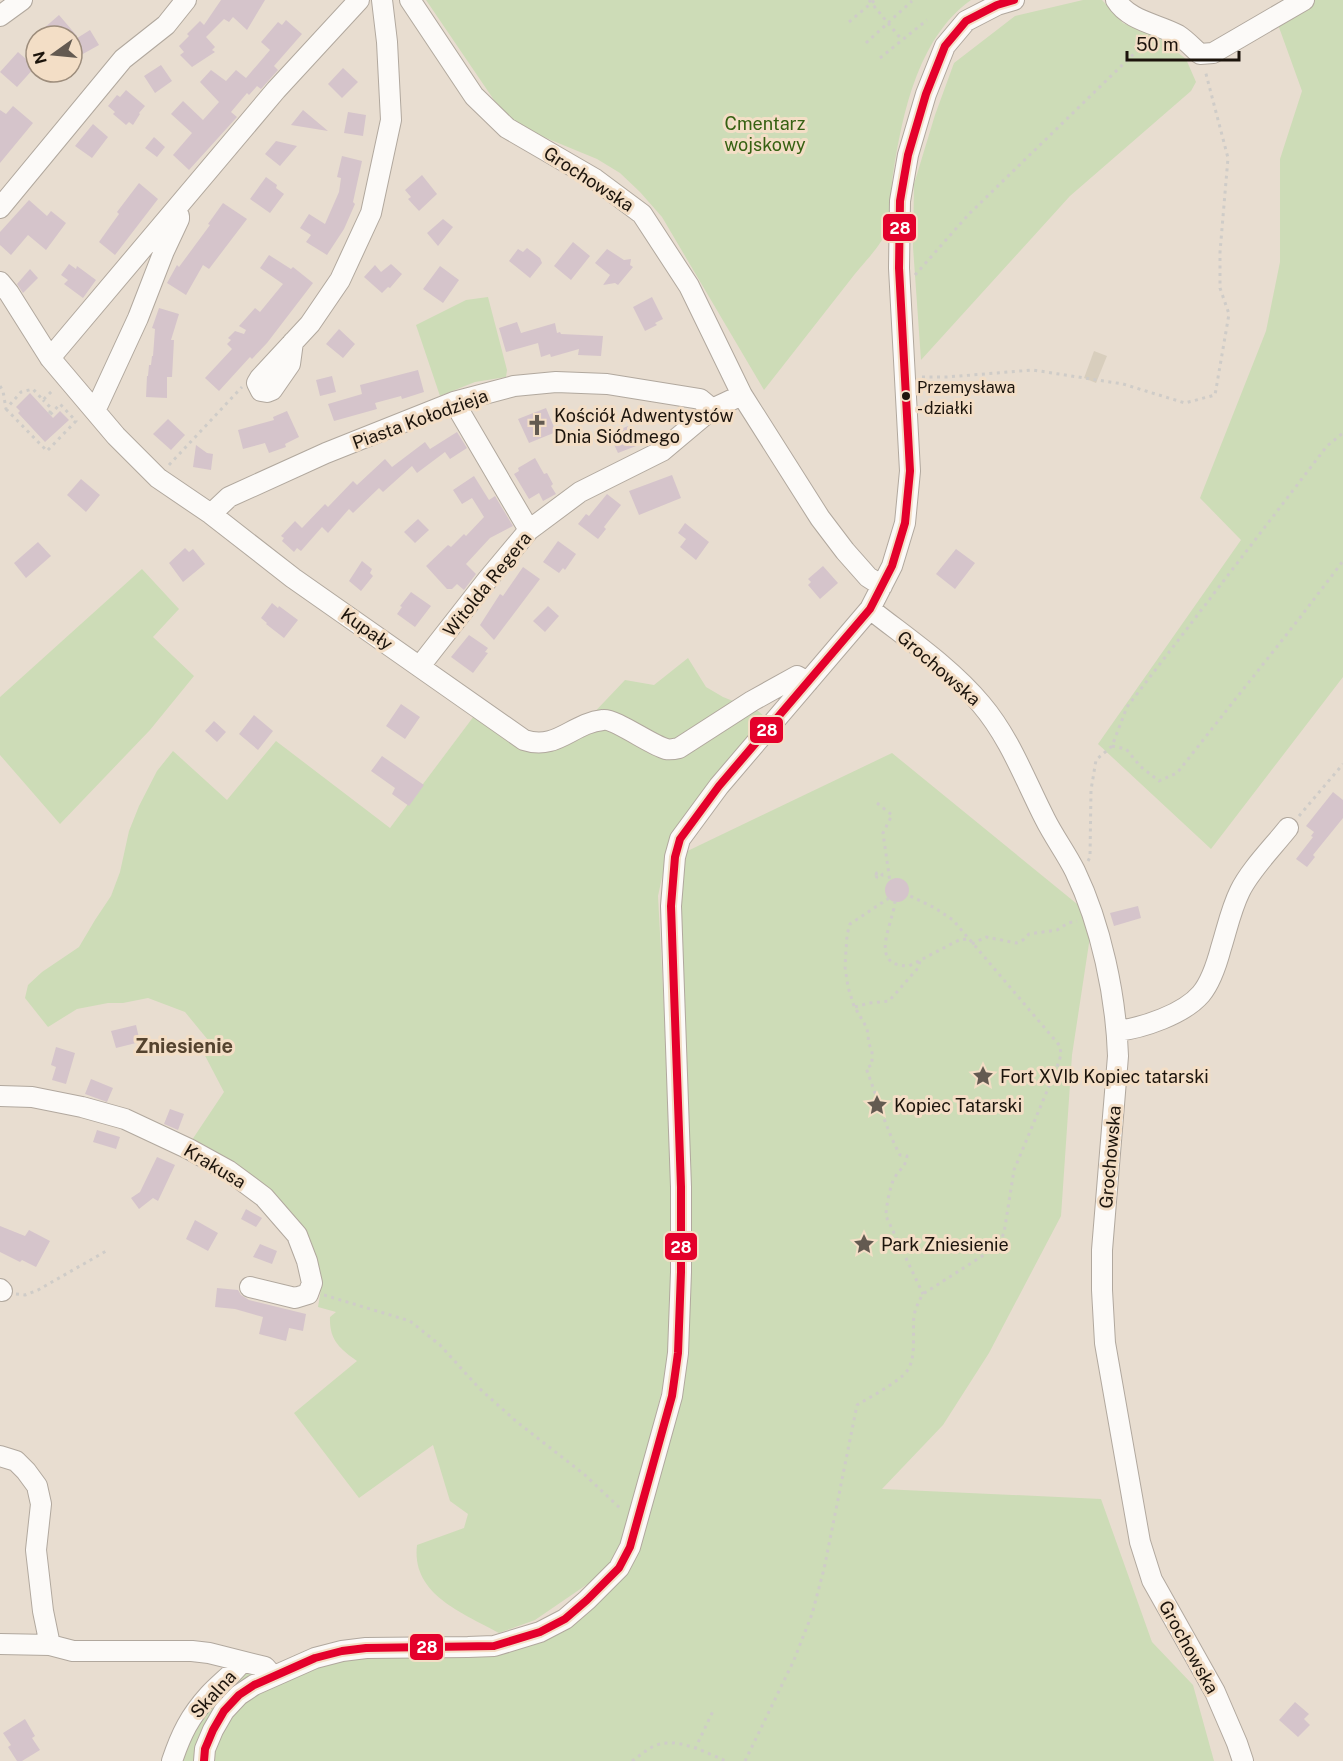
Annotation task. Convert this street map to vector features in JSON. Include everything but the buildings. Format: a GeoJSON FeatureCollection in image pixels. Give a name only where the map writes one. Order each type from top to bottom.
{"type":"FeatureCollection","features":[{"type":"Feature","properties":{"kind":"street"},"geometry":{"type":"LineString","coordinates":[[0,16],[22,0]]}},
{"type":"Feature","properties":{"kind":"street"},"geometry":{"type":"LineString","coordinates":[[0,207],[123,59],[166,25],[186,0]]}},
{"type":"Feature","properties":{"kind":"street"},"geometry":{"type":"LineString","coordinates":[[50,358],[276,90],[359,0]]}},
{"type":"Feature","properties":{"kind":"street"},"geometry":{"type":"LineString","coordinates":[[260,378],[310,324],[340,280],[371,213],[391,120],[387,42],[382,0]]}},
{"type":"Feature","properties":{"kind":"street","name":"Grochowska"},"geometry":{"type":"LineString","coordinates":[[410,0],[474,96],[507,128],[595,179],[642,214],[689,286],[742,395],[820,518],[868,577],[882,586]]}},
{"type":"Feature","properties":{"kind":"street"},"geometry":{"type":"LineString","coordinates":[[204,1761],[205,1749],[224,1711],[239,1695],[273,1676],[315,1658],[366,1648],[494,1646],[540,1632],[565,1619],[587,1600],[619,1568],[630,1547],[672,1396],[678,1353],[681,1187],[671,906],[675,857],[680,839],[718,786],[870,609],[882,586],[905,523],[910,471],[900,286],[900,201],[908,155],[926,94],[945,46],[966,21],[1014,0]]}},
{"type":"Feature","properties":{"kind":"street"},"geometry":{"type":"LineString","coordinates":[[1116,0],[1121,8],[1181,37],[1200,54],[1214,53],[1304,0]]}},
{"type":"Feature","properties":{"kind":"street"},"geometry":{"type":"LineString","coordinates":[[95,411],[138,318],[179,219],[178,207]]}},
{"type":"Feature","properties":{"kind":"street","name":"Kupały"},"geometry":{"type":"LineString","coordinates":[[0,282],[50,358],[116,436],[158,478],[211,514],[293,578],[524,740],[536,744],[554,741],[583,724],[605,719],[667,749],[680,748],[752,701],[797,676],[808,682]]}},
{"type":"Feature","properties":{"kind":"street","name":"Piasta Kołodzieja"},"geometry":{"type":"LineString","coordinates":[[211,514],[230,496],[326,453],[454,402],[514,386],[556,382],[607,384],[700,399],[712,409]]}},
{"type":"Feature","properties":{"kind":"street","name":"Witolda Regera"},"geometry":{"type":"LineString","coordinates":[[420,666],[529,530],[579,492],[662,450],[712,409],[742,395]]}},
{"type":"Feature","properties":{"kind":"street"},"geometry":{"type":"LineString","coordinates":[[454,402],[529,530]]}},
{"type":"Feature","properties":{"kind":"street","name":"Grochowska"},"geometry":{"type":"LineString","coordinates":[[870,609],[942,666],[974,696],[990,715],[1018,763],[1046,821],[1075,870],[1093,917],[1105,963],[1117,1031],[1118,1056],[1102,1250],[1105,1343],[1140,1542],[1152,1580],[1215,1692],[1243,1761]]}},
{"type":"Feature","properties":{"kind":"street"},"geometry":{"type":"LineString","coordinates":[[1117,1031],[1131,1029],[1163,1018],[1192,1003],[1201,994],[1208,984],[1216,963],[1232,909],[1241,888],[1288,828]]}},
{"type":"Feature","properties":{"kind":"street","name":"Krakusa"},"geometry":{"type":"LineString","coordinates":[[0,1096],[32,1097],[125,1119],[229,1171],[264,1197],[297,1235],[312,1283],[309,1290]]}},
{"type":"Feature","properties":{"kind":"street"},"geometry":{"type":"LineString","coordinates":[[250,1287],[295,1298],[308,1294],[309,1290]]}},
{"type":"Feature","properties":{"kind":"street"},"geometry":{"type":"LineString","coordinates":[[0,1456],[16,1461],[37,1486],[41,1504],[36,1550],[43,1611],[50,1645]]}},
{"type":"Feature","properties":{"kind":"street"},"geometry":{"type":"LineString","coordinates":[[0,1644],[50,1645],[73,1651],[192,1651],[265,1667],[273,1676]]}},
{"type":"Feature","properties":{"kind":"street","name":"Skalna"},"geometry":{"type":"LineString","coordinates":[[172,1761],[185,1726],[192,1715],[209,1694],[234,1673],[242,1662]]}},
{"type":"Feature","properties":{"kind":"path"},"geometry":{"type":"LineString","coordinates":[[849,22],[872,1],[902,40]]}},
{"type":"Feature","properties":{"kind":"path"},"geometry":{"type":"LineString","coordinates":[[866,43],[912,1]]}},
{"type":"Feature","properties":{"kind":"path"},"geometry":{"type":"LineString","coordinates":[[880,58],[927,20]]}},
{"type":"Feature","properties":{"kind":"path"},"geometry":{"type":"LineString","coordinates":[[900,286],[909,283],[969,214],[1160,26]]}},
{"type":"Feature","properties":{"kind":"path"},"geometry":{"type":"LineString","coordinates":[[905,377],[947,377],[1033,370],[1122,384],[1185,403],[1215,395],[1229,314],[1220,288],[1220,252],[1228,158],[1200,54]]}},
{"type":"Feature","properties":{"kind":"path"},"geometry":{"type":"LineString","coordinates":[[43,400],[66,377]]}},
{"type":"Feature","properties":{"kind":"path"},"geometry":{"type":"LineString","coordinates":[[158,478],[249,380],[260,378]]}},
{"type":"Feature","properties":{"kind":"path"},"geometry":{"type":"LineString","coordinates":[[0,386],[6,409],[47,451],[76,421],[60,404],[50,416],[51,408],[33,389],[21,392],[6,409]]}},
{"type":"Feature","properties":{"kind":"path"},"geometry":{"type":"LineString","coordinates":[[1075,870],[1081,869],[1090,857],[1091,790],[1096,760],[1112,746],[1127,707],[1327,446],[1343,432]]}},
{"type":"Feature","properties":{"kind":"path"},"geometry":{"type":"LineString","coordinates":[[1112,746],[1126,749],[1140,766],[1159,780],[1177,773],[1343,561]]}},
{"type":"Feature","properties":{"kind":"path"},"geometry":{"type":"LineString","coordinates":[[1288,828],[1343,764]]}},
{"type":"Feature","properties":{"kind":"path"},"geometry":{"type":"LineString","coordinates":[[877,803],[892,815],[883,832],[890,881]]}},
{"type":"Feature","properties":{"kind":"path"},"geometry":{"type":"LineString","coordinates":[[882,875],[889,874]]}},
{"type":"Feature","properties":{"kind":"path"},"geometry":{"type":"LineString","coordinates":[[745,1761],[794,1660],[812,1614],[824,1569],[857,1405],[901,1377],[908,1370],[911,1362],[914,1317],[917,1304],[923,1294],[998,1244],[1004,1233],[1014,1170],[1058,1067],[1061,1054],[1060,1046],[953,920],[908,895]]}},
{"type":"Feature","properties":{"kind":"path"},"geometry":{"type":"LineString","coordinates":[[889,898],[850,924],[845,966],[848,987],[855,1007],[867,1028],[872,1050],[872,1065],[866,1068],[869,1080],[889,1135],[900,1155],[907,1156],[906,1165],[895,1177],[886,1216],[923,1294]]}},
{"type":"Feature","properties":{"kind":"path"},"geometry":{"type":"LineString","coordinates":[[895,901],[884,953],[887,958],[902,966],[909,966],[920,961],[959,940],[969,939]]}},
{"type":"Feature","properties":{"kind":"path"},"geometry":{"type":"LineString","coordinates":[[972,944],[987,937],[1016,943],[1029,934],[1058,930],[1068,923],[1093,917]]}},
{"type":"Feature","properties":{"kind":"path"},"geometry":{"type":"LineString","coordinates":[[855,1007],[890,1001],[918,968],[920,961]]}},
{"type":"Feature","properties":{"kind":"path"},"geometry":{"type":"LineString","coordinates":[[1,1290],[25,1295],[39,1290],[108,1250]]}},
{"type":"Feature","properties":{"kind":"path"},"geometry":{"type":"LineString","coordinates":[[309,1290],[410,1321],[440,1345],[479,1388],[517,1422],[585,1475],[637,1523]]}},
{"type":"Feature","properties":{"kind":"path"},"geometry":{"type":"LineString","coordinates":[[695,1749],[714,1708]]}},
{"type":"Feature","properties":{"kind":"path"},"geometry":{"type":"LineString","coordinates":[[632,1761],[653,1746],[665,1742],[677,1743],[726,1761]]}},
{"type":"Feature","properties":{"kind":"shaded area"},"geometry":{"type":"Polygon","coordinates":[[[1094,351],[1107,356],[1096,383],[1084,378],[1094,351]]]}},
{"type":"Feature","properties":{"kind":"green space","name":"Cmentarz wojskowy"},"geometry":{"type":"Polygon","coordinates":[[[426,0],[971,0],[952,16],[937,36],[914,82],[900,133],[886,232],[873,252],[764,390],[662,217],[620,173],[597,159],[529,131],[511,118],[494,100],[426,0]]]}},
{"type":"Feature","properties":{"kind":"green space"},"geometry":{"type":"Polygon","coordinates":[[[1083,0],[1102,0],[1123,23],[1159,38],[1186,59],[1196,82],[1191,91],[1070,196],[921,360],[913,247],[914,184],[954,63],[1015,16],[1083,0]]]}},
{"type":"Feature","properties":{"kind":"green space"},"geometry":{"type":"Polygon","coordinates":[[[1308,0],[1343,0],[1343,677],[1211,849],[1098,744],[1241,540],[1200,498],[1266,331],[1280,262],[1280,159],[1302,91],[1276,19],[1308,0]]]}},
{"type":"Feature","properties":{"kind":"green space"},"geometry":{"type":"Polygon","coordinates":[[[488,297],[507,370],[506,377],[475,382],[440,396],[416,325],[466,300],[488,297]]]}},
{"type":"Feature","properties":{"kind":"green space"},"geometry":{"type":"Polygon","coordinates":[[[142,569],[179,609],[153,637],[194,676],[150,730],[60,824],[0,755],[0,697],[142,569]]]}},
{"type":"Feature","properties":{"kind":"green space"},"geometry":{"type":"Polygon","coordinates":[[[688,658],[706,687],[723,697],[758,711],[764,716],[766,724],[667,854],[658,896],[673,1176],[671,1353],[629,1524],[611,1568],[535,1620],[499,1633],[456,1610],[431,1590],[422,1577],[417,1562],[417,1545],[464,1528],[468,1514],[450,1501],[433,1445],[359,1498],[294,1413],[357,1361],[341,1348],[331,1332],[330,1317],[336,1312],[318,1307],[321,1289],[308,1247],[188,1146],[224,1092],[201,1048],[208,1040],[185,1012],[148,998],[77,1009],[48,1027],[25,998],[28,985],[42,972],[79,947],[111,896],[120,872],[129,831],[139,806],[157,771],[173,751],[227,800],[276,741],[390,828],[477,712],[508,737],[567,741],[625,680],[654,685],[688,658]]]}},
{"type":"Feature","properties":{"kind":"green space","name":"Park Zniesienie"},"geometry":{"type":"Polygon","coordinates":[[[892,753],[1093,917],[1072,1055],[1061,1216],[989,1353],[943,1425],[882,1489],[1101,1499],[1152,1642],[1193,1685],[1214,1761],[204,1761],[224,1711],[315,1658],[468,1647],[540,1632],[619,1568],[672,1396],[675,857],[892,753]]]}},
{"type":"Feature","properties":{"kind":"green space"},"geometry":{"type":"Polygon","coordinates":[[[250,1670],[258,1674],[197,1761],[178,1761],[188,1731],[238,1676],[250,1670]]]}},
{"type":"Feature","properties":{"kind":"transit line","name":"28"},"geometry":{"type":"LineString","coordinates":[[204,1761],[205,1749],[224,1711],[239,1695],[254,1685],[315,1658],[342,1651],[366,1648],[494,1646],[540,1632],[565,1619],[587,1600],[619,1568],[630,1547],[672,1396],[678,1353],[681,1187],[671,906],[675,857],[680,839],[719,786],[870,609],[892,566],[905,523],[910,471],[899,268],[900,201],[908,155],[926,94],[945,46],[966,21],[997,5],[1014,0]]}},
{"type":"Feature","properties":{"kind":"place","name":"Przemysława - działki"},"geometry":{"type":"Point","coordinates":[906,396]}},
{"type":"Feature","properties":{"kind":"place","name":"Kościół Adwentystów Dnia Siódmego"},"geometry":{"type":"Point","coordinates":[537,425]}},
{"type":"Feature","properties":{"kind":"place","name":"Fort XVIb Kopiec tatarski"},"geometry":{"type":"Point","coordinates":[983,1076]}},
{"type":"Feature","properties":{"kind":"place","name":"Kopiec Tatarski"},"geometry":{"type":"Point","coordinates":[877,1105]}},
{"type":"Feature","properties":{"kind":"place","name":"Park Zniesienie"},"geometry":{"type":"Point","coordinates":[864,1244]}},
{"type":"Feature","properties":{"kind":"district","name":"Zniesienie"},"geometry":{"type":"Point","coordinates":[184,1046]}}]}
